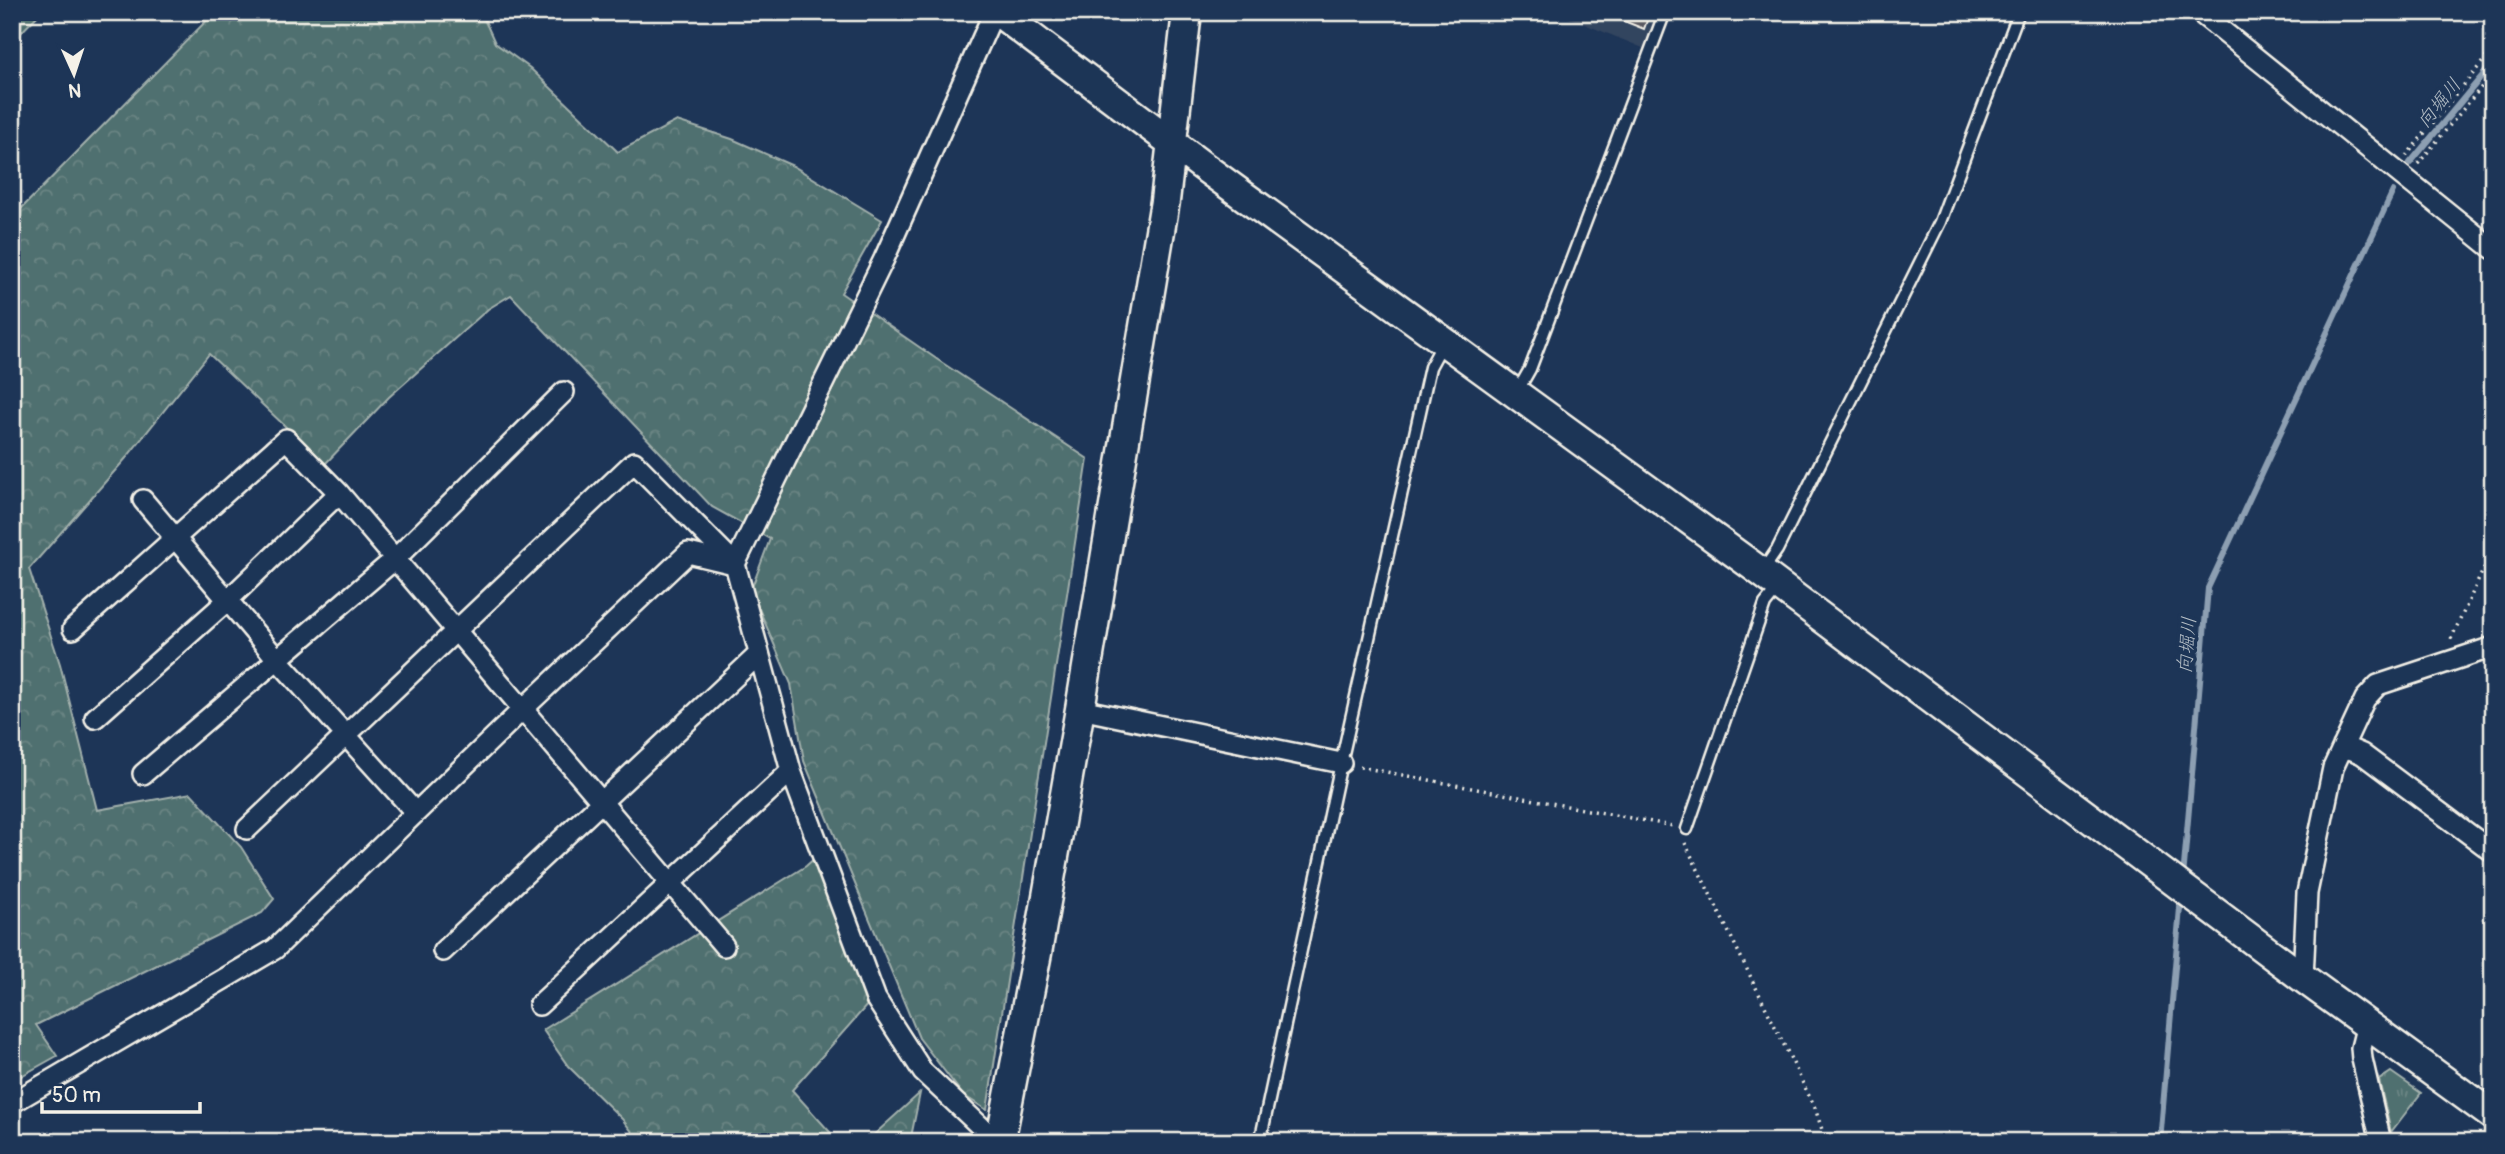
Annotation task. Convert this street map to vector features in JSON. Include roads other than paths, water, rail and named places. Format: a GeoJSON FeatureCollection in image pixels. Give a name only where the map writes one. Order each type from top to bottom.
{"type":"FeatureCollection","features":[{"type":"Feature","properties":{"kind":"street"},"geometry":{"type":"LineString","coordinates":[[735,564],[884,260],[996,12],[1770,579],[2303,978],[2493,1116]]}},
{"type":"Feature","properties":{"kind":"street"},"geometry":{"type":"LineString","coordinates":[[998,1142],[1037,953],[1165,201],[1187,12]]}},
{"type":"Feature","properties":{"kind":"street"},"geometry":{"type":"LineString","coordinates":[[2199,12],[2493,249]]}},
{"type":"Feature","properties":{"kind":"street"},"geometry":{"type":"LineString","coordinates":[[143,774],[395,559],[564,392]]}},
{"type":"Feature","properties":{"kind":"street"},"geometry":{"type":"LineString","coordinates":[[73,629],[286,439],[339,493],[724,946]]}},
{"type":"Feature","properties":{"kind":"street"},"geometry":{"type":"LineString","coordinates":[[247,828],[634,462],[735,564],[791,771],[876,999],[923,1073],[998,1142]]}},
{"type":"Feature","properties":{"kind":"street"},"geometry":{"type":"LineString","coordinates":[[94,718],[228,600],[339,493]]}},
{"type":"Feature","properties":{"kind":"street"},"geometry":{"type":"LineString","coordinates":[[143,500],[277,659],[415,812]]}},
{"type":"Feature","properties":{"kind":"street"},"geometry":{"type":"LineString","coordinates":[[12,1103],[275,948],[688,553],[735,564]]}},
{"type":"Feature","properties":{"kind":"street"},"geometry":{"type":"LineString","coordinates":[[2303,978],[2306,893],[2333,768],[2365,699],[2378,685],[2493,647]]}},
{"type":"Feature","properties":{"kind":"street"},"geometry":{"type":"LineString","coordinates":[[443,951],[759,654]]}},
{"type":"Feature","properties":{"kind":"street"},"geometry":{"type":"LineString","coordinates":[[1080,709],[1341,764]]}},
{"type":"Feature","properties":{"kind":"street"},"geometry":{"type":"LineString","coordinates":[[2343,746],[2362,754],[2493,852]]}},
{"type":"Feature","properties":{"kind":"street"},"geometry":{"type":"LineString","coordinates":[[539,1005],[791,771]]}},
{"type":"Feature","properties":{"kind":"street"},"geometry":{"type":"LineString","coordinates":[[2367,1024],[2361,1048],[2362,1059],[2381,1142]]}},
{"type":"Feature","properties":{"kind":"lane"},"geometry":{"type":"LineString","coordinates":[[1516,394],[1530,369],[1665,12]]}},
{"type":"Feature","properties":{"kind":"lane"},"geometry":{"type":"LineString","coordinates":[[1687,829],[1765,604],[1777,550],[1940,222],[2019,12]]}},
{"type":"Feature","properties":{"kind":"lane"},"geometry":{"type":"LineString","coordinates":[[1260,1142],[1430,367],[1444,341]]}},
{"type":"Feature","properties":{"kind":"waterway","name":"向堀川"},"geometry":{"type":"LineString","coordinates":[[2410,163],[2493,63]]}},
{"type":"Feature","properties":{"kind":"waterway","name":"向堀川"},"geometry":{"type":"LineString","coordinates":[[2183,878],[2208,588],[2393,191]]}},
{"type":"Feature","properties":{"kind":"waterway","name":"向堀川"},"geometry":{"type":"LineString","coordinates":[[2160,1142],[2181,896]]}}]}
